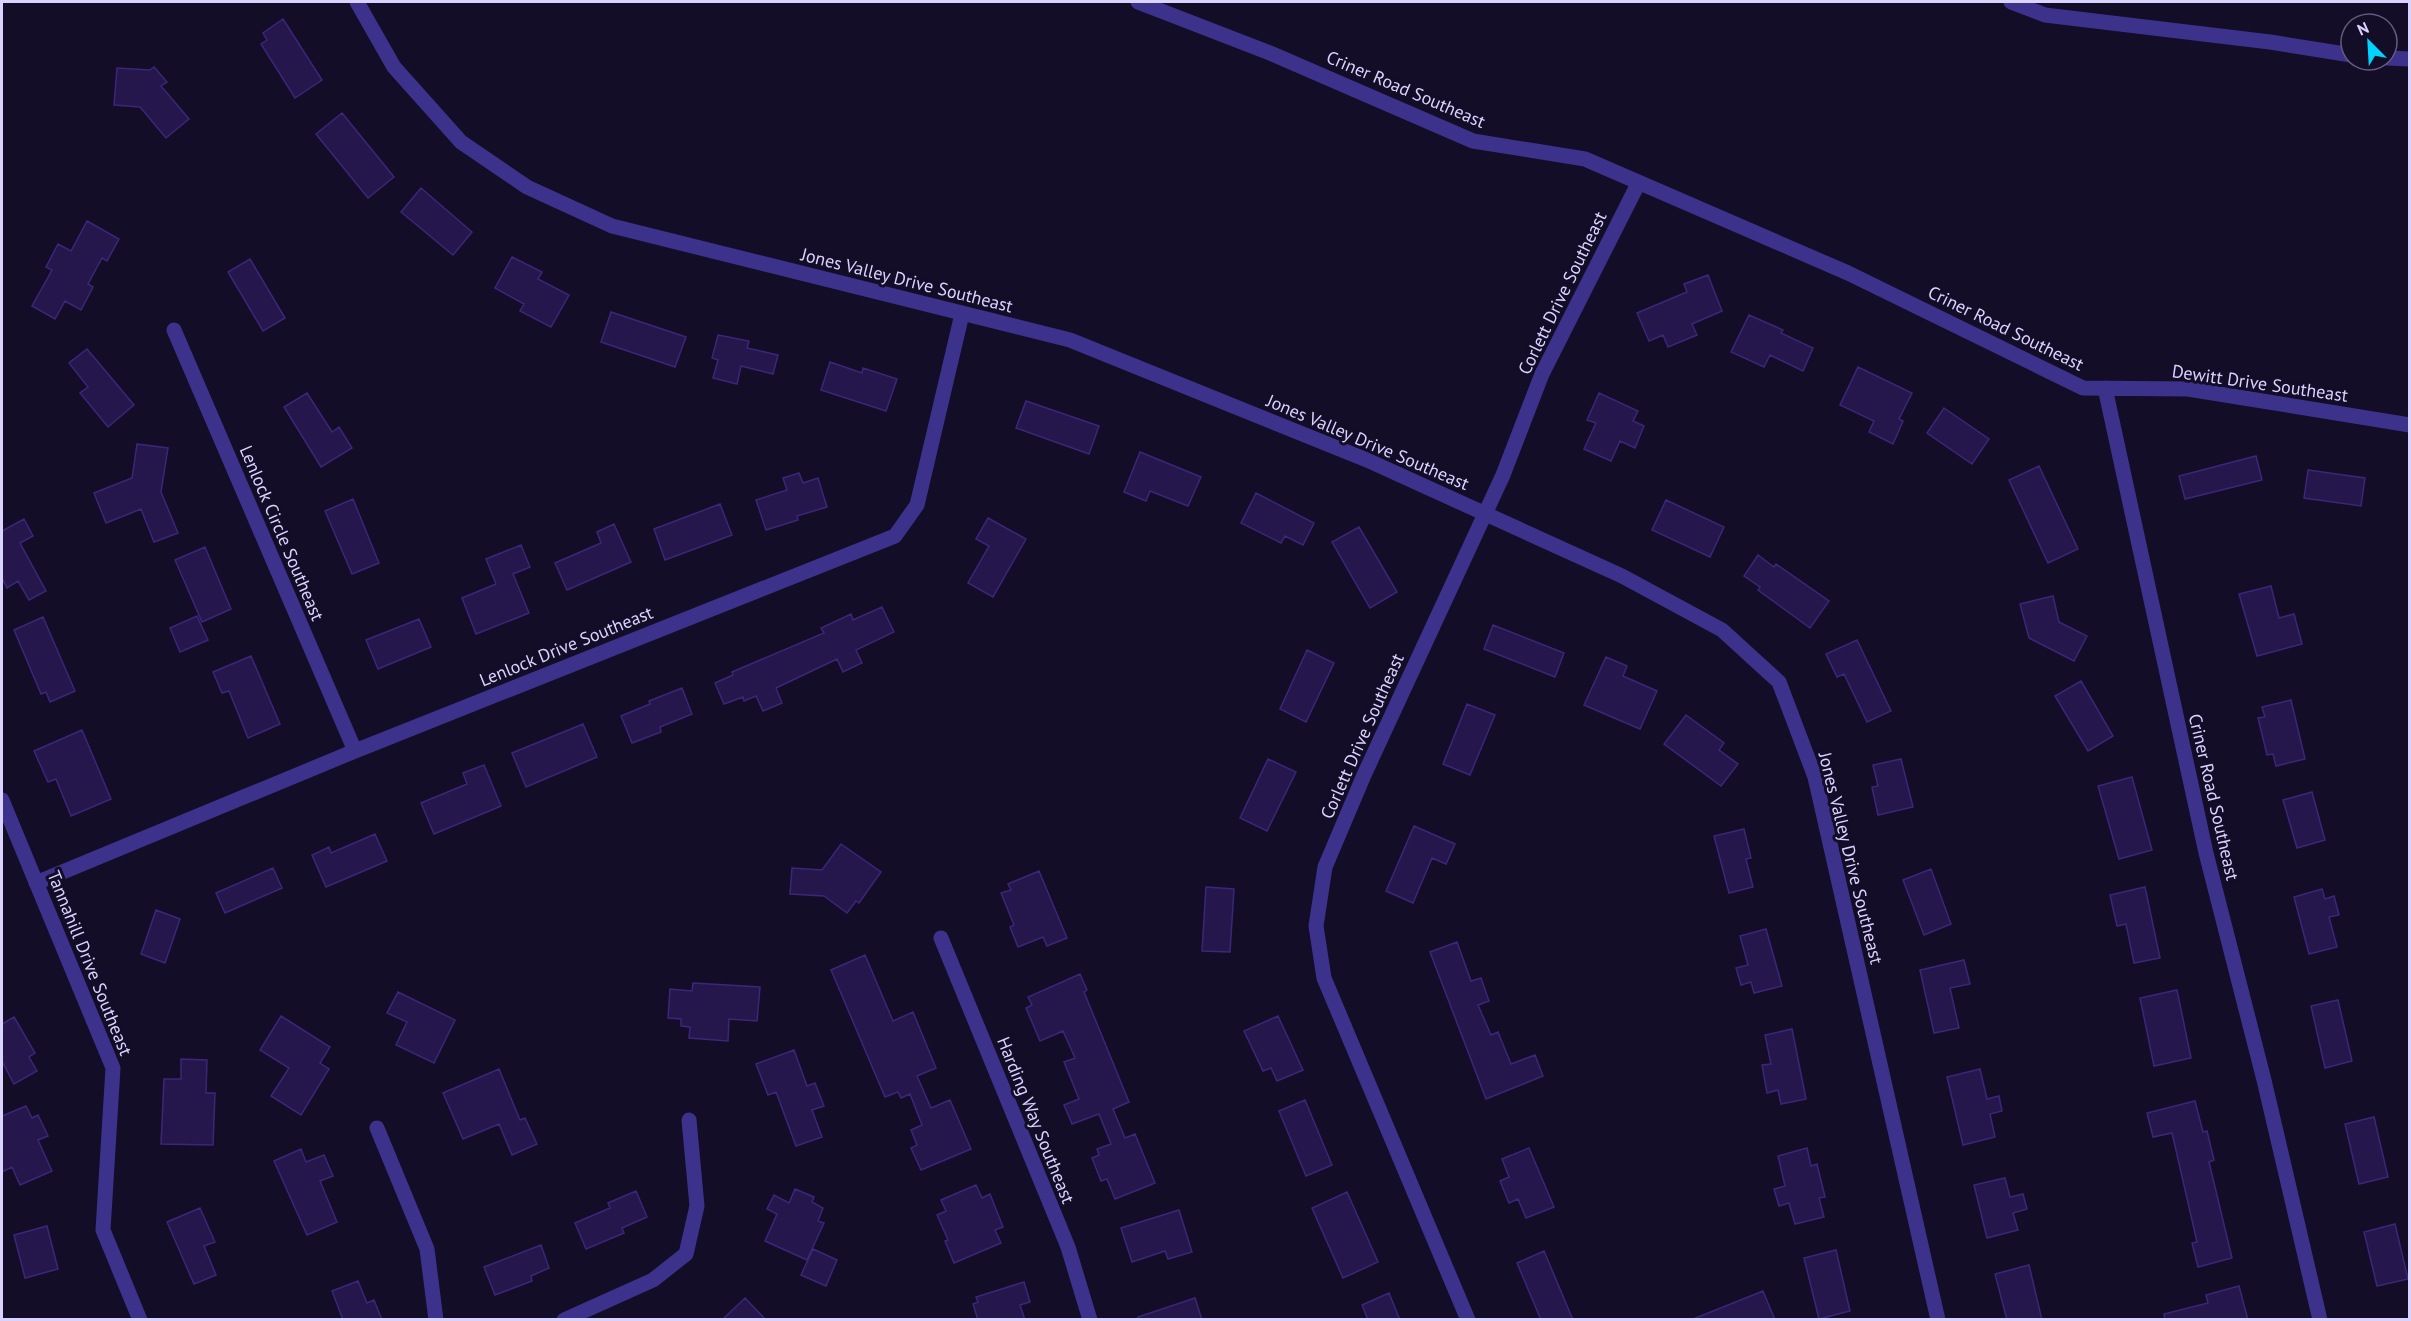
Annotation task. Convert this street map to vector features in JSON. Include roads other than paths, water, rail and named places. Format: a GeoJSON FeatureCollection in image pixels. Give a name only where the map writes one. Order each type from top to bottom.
{"type":"FeatureCollection","features":[{"type":"Feature","properties":{"kind":"street","name":"Jones Valley Drive Southeast"},"geometry":{"type":"LineString","coordinates":[[357,2],[394,67],[461,142],[527,188],[612,226],[1070,340],[1367,460],[1622,576],[1722,630],[1779,682],[1815,777],[1938,1320]]}},
{"type":"Feature","properties":{"kind":"street","name":"Criner Road Southeast"},"geometry":{"type":"LineString","coordinates":[[1138,2],[1270,53],[1473,141],[1585,159],[1638,184],[1848,273],[2083,387],[2105,388],[2206,853],[2264,1080],[2320,1320]]}},
{"type":"Feature","properties":{"kind":"street"},"geometry":{"type":"LineString","coordinates":[[2011,2],[2045,15],[2270,42],[2339,53]]}},
{"type":"Feature","properties":{"kind":"street","name":"Corlett Drive Southeast"},"geometry":{"type":"LineString","coordinates":[[1468,1320],[1324,978],[1316,926],[1324,867],[1503,475],[1542,374],[1638,184]]}},
{"type":"Feature","properties":{"kind":"street","name":"Lenlock Drive Southeast"},"geometry":{"type":"LineString","coordinates":[[36,883],[355,751],[895,536],[917,505],[962,314]]}},
{"type":"Feature","properties":{"kind":"street","name":"Lenlock Circle Southeast"},"geometry":{"type":"LineString","coordinates":[[174,330],[355,751]]}},
{"type":"Feature","properties":{"kind":"street","name":"Dewitt Drive Southeast"},"geometry":{"type":"LineString","coordinates":[[2105,388],[2188,389],[2409,425]]}},
{"type":"Feature","properties":{"kind":"street","name":"Tannahill Drive Southeast"},"geometry":{"type":"LineString","coordinates":[[2,800],[113,1068],[103,1230],[140,1320]]}},
{"type":"Feature","properties":{"kind":"street","name":"Harding Way Southeast"},"geometry":{"type":"LineString","coordinates":[[940,938],[1068,1247],[1090,1320]]}},
{"type":"Feature","properties":{"kind":"street"},"geometry":{"type":"LineString","coordinates":[[564,1320],[653,1280],[686,1254],[698,1206],[689,1120]]}},
{"type":"Feature","properties":{"kind":"street"},"geometry":{"type":"LineString","coordinates":[[376,1128],[427,1249],[436,1320]]}}]}
